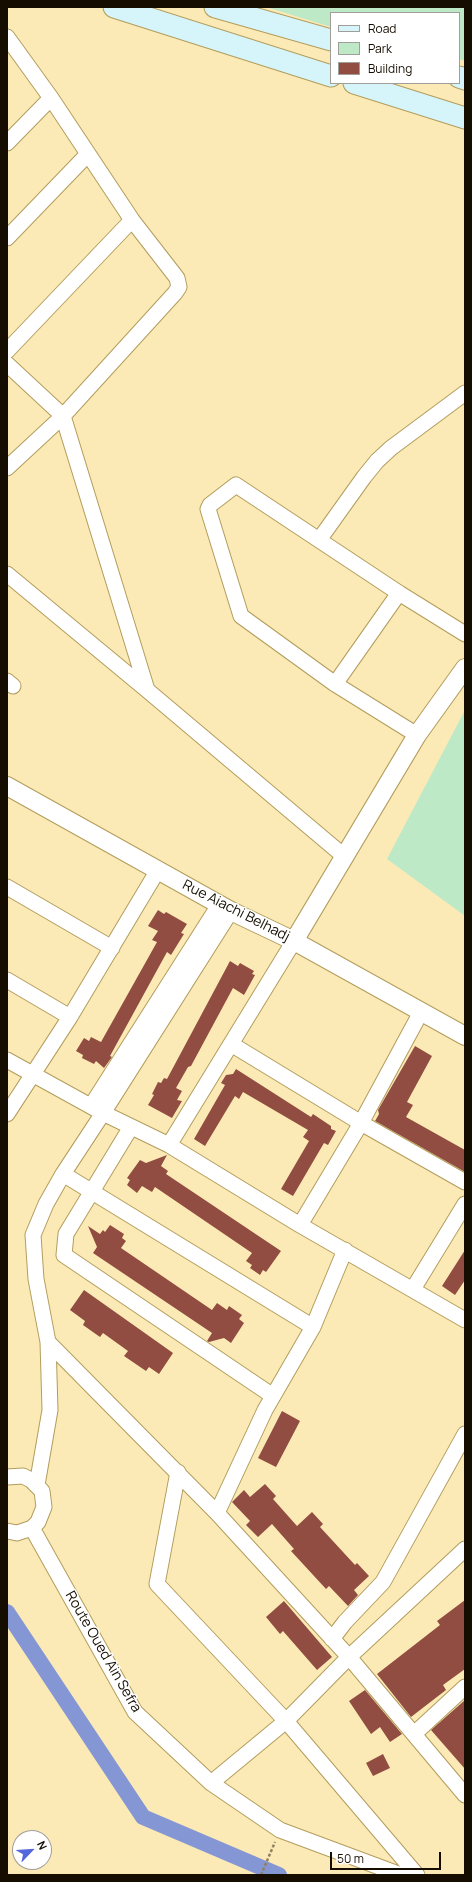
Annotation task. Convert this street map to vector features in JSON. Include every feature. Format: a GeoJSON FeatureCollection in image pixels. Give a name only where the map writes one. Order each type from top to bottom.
{"type":"FeatureCollection","features":[{"type":"Feature","properties":{"kind":"main road"},"geometry":{"type":"LineString","coordinates":[[114,7],[330,76]]}},
{"type":"Feature","properties":{"kind":"main road"},"geometry":{"type":"LineString","coordinates":[[215,7],[330,40]]}},
{"type":"Feature","properties":{"kind":"main road"},"geometry":{"type":"LineString","coordinates":[[357,84],[465,118]]}},
{"type":"Feature","properties":{"kind":"street"},"geometry":{"type":"LineString","coordinates":[[7,468],[63,416],[175,293],[179,286],[177,278],[132,220],[87,155],[51,98],[9,44]]}},
{"type":"Feature","properties":{"kind":"street"},"geometry":{"type":"LineString","coordinates":[[7,144],[51,98]]}},
{"type":"Feature","properties":{"kind":"street"},"geometry":{"type":"LineString","coordinates":[[7,238],[87,155]]}},
{"type":"Feature","properties":{"kind":"street"},"geometry":{"type":"LineString","coordinates":[[7,351],[132,220]]}},
{"type":"Feature","properties":{"kind":"street"},"geometry":{"type":"LineString","coordinates":[[7,364],[63,416],[147,690]]}},
{"type":"Feature","properties":{"kind":"street"},"geometry":{"type":"LineString","coordinates":[[319,540],[377,461],[391,448],[465,393]]}},
{"type":"Feature","properties":{"kind":"street"},"geometry":{"type":"LineString","coordinates":[[417,735],[335,684],[240,616],[208,509],[210,505],[236,485],[399,593],[465,634]]}},
{"type":"Feature","properties":{"kind":"street"},"geometry":{"type":"LineString","coordinates":[[7,574],[345,857]]}},
{"type":"Feature","properties":{"kind":"street"},"geometry":{"type":"LineString","coordinates":[[335,684],[399,593]]}},
{"type":"Feature","properties":{"kind":"street"},"geometry":{"type":"LineString","coordinates":[[169,1146],[345,857],[417,735],[465,668]]}},
{"type":"Feature","properties":{"kind":"street","name":"Rue Aiachi Belhadj"},"geometry":{"type":"LineString","coordinates":[[7,786],[225,908],[294,941],[465,1036]]}},
{"type":"Feature","properties":{"kind":"street"},"geometry":{"type":"LineString","coordinates":[[7,1114],[70,1017],[158,870]]}},
{"type":"Feature","properties":{"kind":"street"},"geometry":{"type":"LineString","coordinates":[[7,887],[112,948]]}},
{"type":"Feature","properties":{"kind":"street"},"geometry":{"type":"LineString","coordinates":[[37,1485],[50,1410],[48,1342],[36,1278],[33,1235],[46,1204],[97,1110],[225,908]]}},
{"type":"Feature","properties":{"kind":"street"},"geometry":{"type":"LineString","coordinates":[[7,980],[70,1017]]}},
{"type":"Feature","properties":{"kind":"street"},"geometry":{"type":"LineString","coordinates":[[300,1225],[361,1123],[421,1012]]}},
{"type":"Feature","properties":{"kind":"street"},"geometry":{"type":"LineString","coordinates":[[231,1044],[361,1123],[465,1182]]}},
{"type":"Feature","properties":{"kind":"street"},"geometry":{"type":"LineString","coordinates":[[7,1060],[97,1110],[169,1146],[300,1225],[413,1288],[465,1320]]}},
{"type":"Feature","properties":{"kind":"street"},"geometry":{"type":"LineString","coordinates":[[131,1127],[66,1234],[64,1255],[273,1396]]}},
{"type":"Feature","properties":{"kind":"street"},"geometry":{"type":"LineString","coordinates":[[63,1174],[313,1327]]}},
{"type":"Feature","properties":{"kind":"street"},"geometry":{"type":"LineString","coordinates":[[413,1288],[465,1204]]}},
{"type":"Feature","properties":{"kind":"street"},"geometry":{"type":"LineString","coordinates":[[217,1513],[273,1396],[313,1327],[345,1250]]}},
{"type":"Feature","properties":{"kind":"street"},"geometry":{"type":"LineString","coordinates":[[48,1342],[217,1513],[349,1657],[465,1795]]}},
{"type":"Feature","properties":{"kind":"street"},"geometry":{"type":"LineString","coordinates":[[332,1639],[345,1622],[383,1582],[465,1434]]}},
{"type":"Feature","properties":{"kind":"street"},"geometry":{"type":"LineString","coordinates":[[178,1472],[157,1584],[286,1721],[417,1875]]}},
{"type":"Feature","properties":{"kind":"street"},"geometry":{"type":"LineString","coordinates":[[7,1477],[23,1476],[37,1485],[42,1491],[44,1507],[38,1522],[32,1528],[17,1533],[7,1531]]}},
{"type":"Feature","properties":{"kind":"street","name":"Route Oued Ain Sefra"},"geometry":{"type":"LineString","coordinates":[[32,1528],[135,1712],[211,1783],[280,1830],[401,1875]]}},
{"type":"Feature","properties":{"kind":"street"},"geometry":{"type":"LineString","coordinates":[[211,1783],[286,1721],[349,1657],[465,1549]]}},
{"type":"Feature","properties":{"kind":"street"},"geometry":{"type":"LineString","coordinates":[[414,1734],[465,1687]]}},
{"type":"Feature","properties":{"kind":"path"},"geometry":{"type":"LineString","coordinates":[[261,1875],[272,1850]]}},
{"type":"Feature","properties":{"kind":"green space"},"geometry":{"type":"Polygon","coordinates":[[[266,7],[465,7],[465,61],[460,59],[460,12],[330,12],[330,27],[266,7]]]}},
{"type":"Feature","properties":{"kind":"green space"},"geometry":{"type":"Polygon","coordinates":[[[465,710],[465,916],[387,859],[465,710]]]}},
{"type":"Feature","properties":{"kind":"building"},"geometry":{"type":"Polygon","coordinates":[[[158,910],[164,914],[166,912],[187,924],[181,933],[184,934],[171,955],[167,952],[110,1056],[112,1057],[104,1068],[96,1061],[94,1064],[82,1058],[83,1055],[76,1051],[84,1038],[89,1041],[91,1037],[101,1042],[157,942],[152,940],[158,931],[148,926],[158,910]]]}},
{"type":"Feature","properties":{"kind":"building"},"geometry":{"type":"Polygon","coordinates":[[[230,961],[238,966],[240,963],[254,971],[252,974],[255,975],[244,995],[233,988],[191,1066],[188,1067],[176,1088],[182,1091],[177,1100],[182,1101],[172,1118],[148,1105],[154,1095],[152,1094],[158,1082],[161,1083],[164,1078],[167,1079],[230,961]]]}},
{"type":"Feature","properties":{"kind":"building"},"geometry":{"type":"Polygon","coordinates":[[[415,1046],[432,1056],[407,1102],[413,1105],[406,1117],[465,1150],[465,1172],[375,1121],[379,1114],[378,1110],[415,1046]]]}},
{"type":"Feature","properties":{"kind":"building"},"geometry":{"type":"Polygon","coordinates":[[[236,1069],[311,1117],[313,1114],[331,1126],[331,1129],[336,1131],[328,1145],[324,1143],[293,1196],[281,1189],[309,1141],[303,1137],[308,1130],[243,1092],[239,1099],[235,1096],[205,1146],[194,1139],[225,1085],[221,1083],[226,1075],[233,1074],[236,1069]]]}},
{"type":"Feature","properties":{"kind":"building"},"geometry":{"type":"Polygon","coordinates":[[[167,1155],[161,1166],[168,1171],[166,1174],[281,1251],[266,1272],[263,1270],[260,1275],[250,1268],[252,1265],[246,1261],[252,1253],[155,1187],[152,1192],[142,1186],[137,1193],[127,1185],[130,1180],[127,1178],[140,1160],[146,1163],[167,1155]]]}},
{"type":"Feature","properties":{"kind":"building"},"geometry":{"type":"Polygon","coordinates":[[[110,1225],[124,1234],[122,1238],[126,1241],[121,1248],[212,1310],[217,1303],[227,1310],[229,1306],[242,1315],[239,1319],[244,1323],[231,1343],[224,1338],[209,1342],[207,1341],[212,1333],[93,1253],[97,1247],[88,1226],[100,1234],[103,1230],[105,1232],[110,1225]]]}},
{"type":"Feature","properties":{"kind":"building"},"geometry":{"type":"Polygon","coordinates":[[[465,1250],[465,1280],[455,1295],[442,1286],[465,1250]]]}},
{"type":"Feature","properties":{"kind":"building"},"geometry":{"type":"Polygon","coordinates":[[[84,1290],[173,1353],[159,1374],[149,1367],[146,1371],[124,1356],[128,1351],[103,1333],[100,1337],[83,1325],[85,1321],[70,1310],[84,1290]]]}},
{"type":"Feature","properties":{"kind":"building"},"geometry":{"type":"Polygon","coordinates":[[[282,1411],[300,1421],[276,1467],[258,1458],[282,1411]]]}},
{"type":"Feature","properties":{"kind":"building"},"geometry":{"type":"Polygon","coordinates":[[[265,1484],[276,1496],[273,1499],[297,1526],[312,1512],[323,1524],[320,1527],[355,1565],[357,1563],[369,1576],[354,1590],[358,1595],[348,1606],[329,1586],[326,1589],[291,1551],[294,1549],[272,1524],[258,1537],[246,1525],[250,1521],[232,1502],[244,1490],[250,1497],[265,1484]]]}},
{"type":"Feature","properties":{"kind":"building"},"geometry":{"type":"Polygon","coordinates":[[[465,1600],[465,1669],[443,1685],[446,1690],[411,1717],[377,1674],[440,1625],[437,1621],[465,1600]]]}},
{"type":"Feature","properties":{"kind":"building"},"geometry":{"type":"Polygon","coordinates":[[[284,1601],[332,1657],[317,1670],[283,1631],[280,1634],[266,1617],[284,1601]]]}},
{"type":"Feature","properties":{"kind":"building"},"geometry":{"type":"Polygon","coordinates":[[[365,1690],[402,1734],[390,1742],[380,1727],[371,1734],[349,1701],[365,1690]]]}},
{"type":"Feature","properties":{"kind":"building"},"geometry":{"type":"Polygon","coordinates":[[[465,1700],[465,1769],[431,1730],[465,1700]]]}},
{"type":"Feature","properties":{"kind":"building"},"geometry":{"type":"Polygon","coordinates":[[[383,1754],[390,1768],[373,1776],[366,1763],[383,1754]]]}},
{"type":"Feature","properties":{"kind":"waterway"},"geometry":{"type":"LineString","coordinates":[[7,1612],[143,1817],[279,1875]]}}]}
